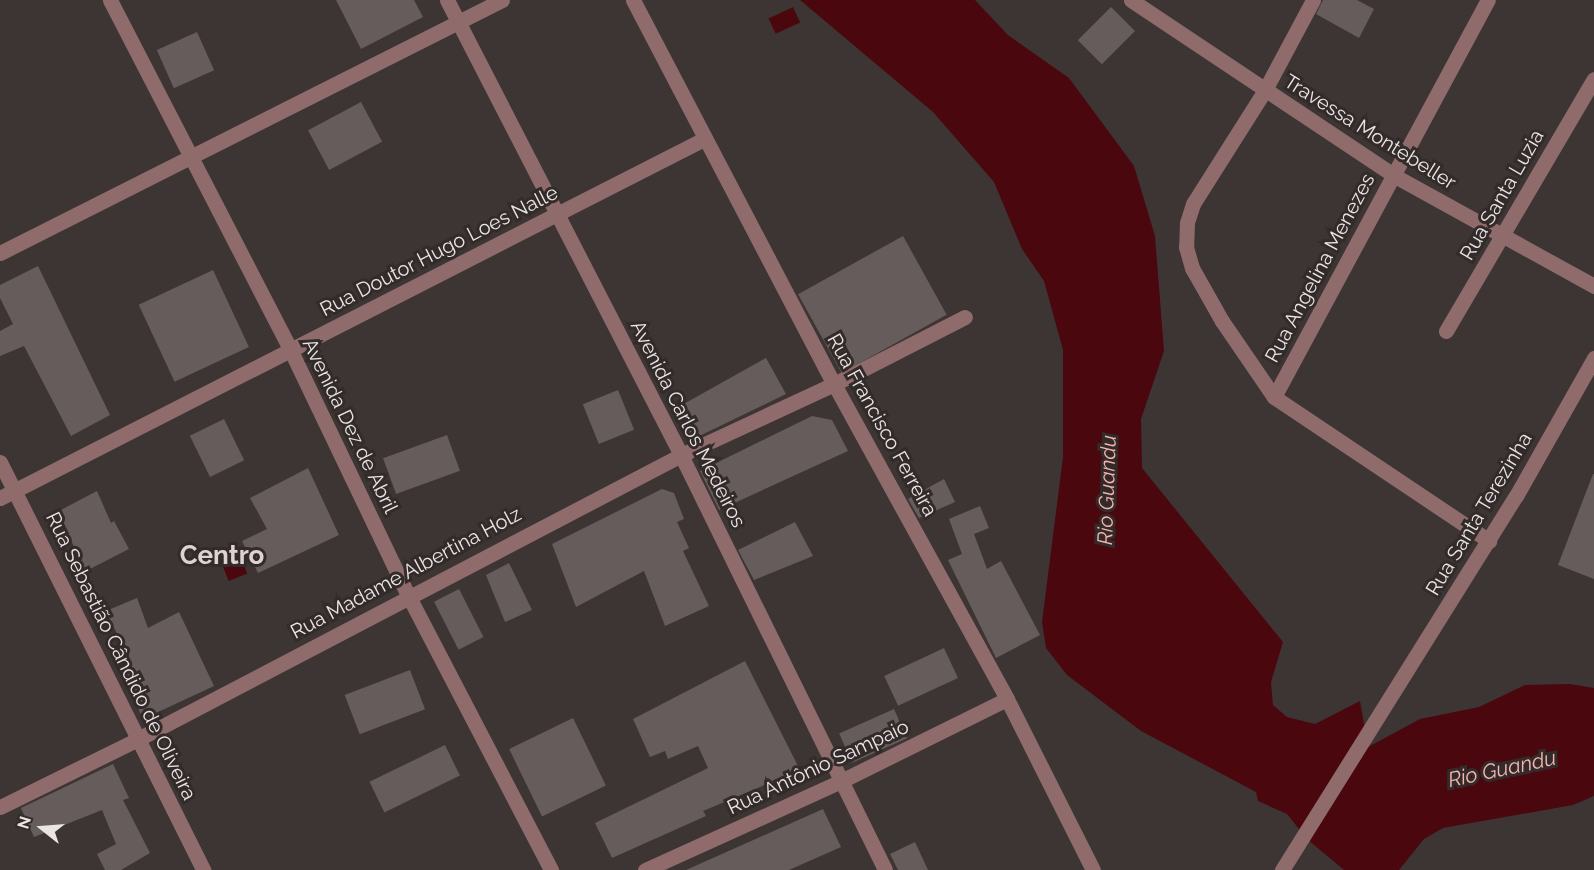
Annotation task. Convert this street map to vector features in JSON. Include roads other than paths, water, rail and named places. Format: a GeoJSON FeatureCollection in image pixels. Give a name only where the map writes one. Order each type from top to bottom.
{"type":"FeatureCollection","features":[{"type":"Feature","properties":{"kind":"street","name":"Avenida Dez de Abril"},"geometry":{"type":"LineString","coordinates":[[110,0],[291,351],[408,595],[551,870]]}},
{"type":"Feature","properties":{"kind":"street","name":"Avenida Carlos Medeiros"},"geometry":{"type":"LineString","coordinates":[[447,0],[681,454],[839,782],[885,870]]}},
{"type":"Feature","properties":{"kind":"street"},"geometry":{"type":"LineString","coordinates":[[0,253],[190,155],[502,0]]}},
{"type":"Feature","properties":{"kind":"street","name":"Rua Francisco Ferreira"},"geometry":{"type":"LineString","coordinates":[[633,0],[834,384],[1007,699],[1093,870]]}},
{"type":"Feature","properties":{"kind":"street","name":"Travessa Montebeller"},"geometry":{"type":"LineString","coordinates":[[1131,0],[1393,176],[1594,286]]}},
{"type":"Feature","properties":{"kind":"street"},"geometry":{"type":"LineString","coordinates":[[1313,0],[1265,90],[1193,204],[1186,223],[1186,247],[1201,287],[1274,397],[1489,541]]}},
{"type":"Feature","properties":{"kind":"street","name":"Rua Angelina Menezes"},"geometry":{"type":"LineString","coordinates":[[1274,397],[1488,0]]}},
{"type":"Feature","properties":{"kind":"street","name":"Rua Santa Luzia"},"geometry":{"type":"LineString","coordinates":[[1446,331],[1594,79]]}},
{"type":"Feature","properties":{"kind":"street","name":"Rua Doutor Hugo Loes Nalle"},"geometry":{"type":"LineString","coordinates":[[0,498],[704,139]]}},
{"type":"Feature","properties":{"kind":"street","name":"Rua Madame Albertina Holz"},"geometry":{"type":"LineString","coordinates":[[0,807],[140,738],[408,595],[681,454],[834,384],[965,317]]}},
{"type":"Feature","properties":{"kind":"street","name":"Rua Santa Terezinha"},"geometry":{"type":"LineString","coordinates":[[1282,870],[1489,541],[1594,358]]}},
{"type":"Feature","properties":{"kind":"street","name":"Rua Sebastião Cândido de Oliveira"},"geometry":{"type":"LineString","coordinates":[[0,462],[140,738],[203,870]]}},
{"type":"Feature","properties":{"kind":"street","name":"Rua Antônio Sampaio"},"geometry":{"type":"LineString","coordinates":[[645,870],[839,782],[1007,699]]}},
{"type":"Feature","properties":{"kind":"water","name":"Rio Guandu"},"geometry":{"type":"Polygon","coordinates":[[[800,0],[975,0],[1008,35],[1069,78],[1134,166],[1155,236],[1164,351],[1141,419],[1142,468],[1283,642],[1271,682],[1273,705],[1287,717],[1315,724],[1360,701],[1368,747],[1420,719],[1479,707],[1525,685],[1570,684],[1594,688],[1594,796],[1573,805],[1443,828],[1424,839],[1399,870],[1344,870],[1307,839],[1287,814],[1258,801],[1256,792],[1141,731],[1067,675],[1046,648],[1042,622],[1063,457],[1063,350],[1044,281],[1022,249],[994,182],[933,112],[800,0]]]}},
{"type":"Feature","properties":{"kind":"water"},"geometry":{"type":"Polygon","coordinates":[[[793,7],[800,22],[776,34],[769,18],[793,7]]]}},
{"type":"Feature","properties":{"kind":"water"},"geometry":{"type":"Polygon","coordinates":[[[239,553],[247,573],[229,581],[220,560],[239,553]]]}},
{"type":"Feature","properties":{"kind":"district","name":"Centro"},"geometry":{"type":"Point","coordinates":[222,556]}}]}
